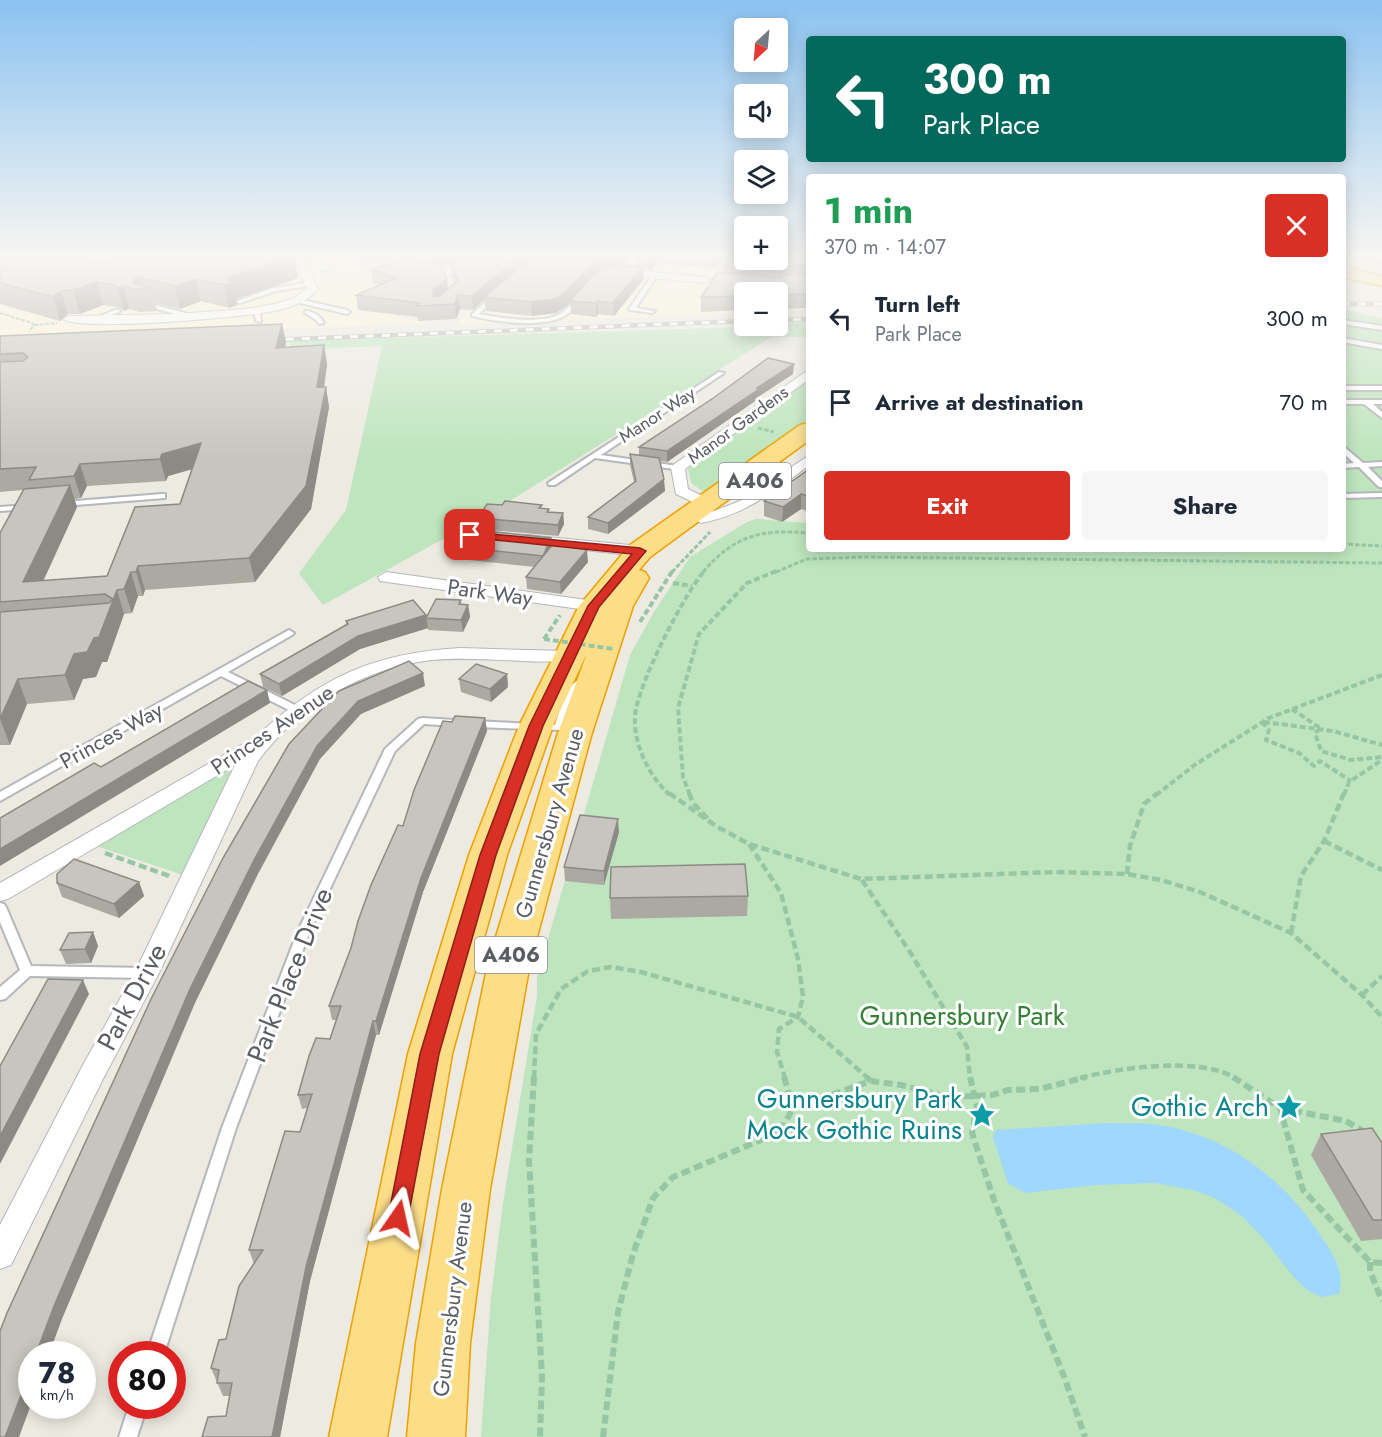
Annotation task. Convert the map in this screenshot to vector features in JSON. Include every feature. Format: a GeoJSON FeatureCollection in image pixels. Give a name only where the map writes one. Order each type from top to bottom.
{"type":"FeatureCollection","features":[{"type":"Feature","properties":{"kind":"highway","name":"Gunnersbury Avenue"},"geometry":{"type":"LineString","coordinates":[[358,1437],[430,1054],[488,855],[536,726],[594,658],[594,606],[640,551],[713,511],[806,432]]}},
{"type":"Feature","properties":{"kind":"highway","name":"Gunnersbury Avenue"},"geometry":{"type":"LineString","coordinates":[[436,1437],[443,1343],[466,1189],[508,963],[574,736],[594,658],[618,606],[634,579],[669,542],[806,444]]}},
{"type":"Feature","properties":{"kind":"street","name":"Manor Gardens"},"geometry":{"type":"LineString","coordinates":[[713,511],[681,491],[678,468],[806,375]]}},
{"type":"Feature","properties":{"kind":"street"},"geometry":{"type":"LineString","coordinates":[[713,511],[751,502],[806,461]]}},
{"type":"Feature","properties":{"kind":"street"},"geometry":{"type":"LineString","coordinates":[[504,538],[640,551]]}},
{"type":"Feature","properties":{"kind":"street","name":"Park Way"},"geometry":{"type":"LineString","coordinates":[[386,577],[594,606]]}},
{"type":"Feature","properties":{"kind":"street","name":"Princes Avenue"},"geometry":{"type":"LineString","coordinates":[[0,893],[264,740],[297,710],[349,678],[401,659],[445,653],[594,658]]}},
{"type":"Feature","properties":{"kind":"street","name":"Park Drive"},"geometry":{"type":"LineString","coordinates":[[0,1255],[92,1073],[147,973],[248,760],[264,740]]}},
{"type":"Feature","properties":{"kind":"lane"},"geometry":{"type":"LineString","coordinates":[[1356,323],[1382,327]]}},
{"type":"Feature","properties":{"kind":"lane"},"geometry":{"type":"LineString","coordinates":[[1346,341],[1382,347]]}},
{"type":"Feature","properties":{"kind":"lane","name":"Manor Way"},"geometry":{"type":"LineString","coordinates":[[552,483],[721,373]]}},
{"type":"Feature","properties":{"kind":"lane"},"geometry":{"type":"LineString","coordinates":[[1346,387],[1382,388]]}},
{"type":"Feature","properties":{"kind":"lane"},"geometry":{"type":"LineString","coordinates":[[1346,402],[1382,402]]}},
{"type":"Feature","properties":{"kind":"lane"},"geometry":{"type":"LineString","coordinates":[[1366,402],[1382,416]]}},
{"type":"Feature","properties":{"kind":"lane"},"geometry":{"type":"LineString","coordinates":[[1346,451],[1382,485]]}},
{"type":"Feature","properties":{"kind":"lane","name":"Manor Way"},"geometry":{"type":"LineString","coordinates":[[594,456],[678,468]]}},
{"type":"Feature","properties":{"kind":"lane"},"geometry":{"type":"LineString","coordinates":[[1346,466],[1382,464]]}},
{"type":"Feature","properties":{"kind":"lane"},"geometry":{"type":"LineString","coordinates":[[1346,496],[1382,495]]}},
{"type":"Feature","properties":{"kind":"lane"},"geometry":{"type":"LineString","coordinates":[[48,505],[162,496]]}},
{"type":"Feature","properties":{"kind":"lane"},"geometry":{"type":"LineString","coordinates":[[0,509],[37,506]]}},
{"type":"Feature","properties":{"kind":"lane"},"geometry":{"type":"LineString","coordinates":[[20,517],[25,507]]}},
{"type":"Feature","properties":{"kind":"lane","name":"Princes Way"},"geometry":{"type":"LineString","coordinates":[[0,797],[289,633]]}},
{"type":"Feature","properties":{"kind":"lane"},"geometry":{"type":"LineString","coordinates":[[221,672],[297,710]]}},
{"type":"Feature","properties":{"kind":"lane","name":"Park Place Drive"},"geometry":{"type":"LineString","coordinates":[[159,1341],[229,1128],[304,931],[390,749],[422,721],[536,726]]}},
{"type":"Feature","properties":{"kind":"lane"},"geometry":{"type":"LineString","coordinates":[[0,907],[27,971]]}},
{"type":"Feature","properties":{"kind":"lane"},"geometry":{"type":"LineString","coordinates":[[0,995],[27,971],[147,973]]}},
{"type":"Feature","properties":{"kind":"lane"},"geometry":{"type":"LineString","coordinates":[[128,1437],[134,1419]]}},
{"type":"Feature","properties":{"kind":"path"},"geometry":{"type":"LineString","coordinates":[[29,323],[34,325],[55,323]]}},
{"type":"Feature","properties":{"kind":"path"},"geometry":{"type":"LineString","coordinates":[[29,332],[34,325]]}},
{"type":"Feature","properties":{"kind":"path"},"geometry":{"type":"LineString","coordinates":[[636,629],[654,596],[713,511]]}},
{"type":"Feature","properties":{"kind":"path"},"geometry":{"type":"LineString","coordinates":[[806,533],[784,531],[737,541],[692,586],[648,679],[635,716],[641,744],[652,776],[679,803],[749,844],[838,869],[861,879],[1056,872],[1127,874],[1161,880],[1200,892],[1291,933],[1362,995],[1382,1017]]}},
{"type":"Feature","properties":{"kind":"path"},"geometry":{"type":"LineString","coordinates":[[1346,544],[1382,546]]}},
{"type":"Feature","properties":{"kind":"path"},"geometry":{"type":"LineString","coordinates":[[713,824],[693,803],[683,777],[678,708],[699,634],[747,583],[807,559],[865,557],[1382,563]]}},
{"type":"Feature","properties":{"kind":"path"},"geometry":{"type":"LineString","coordinates":[[673,583],[692,586]]}},
{"type":"Feature","properties":{"kind":"path"},"geometry":{"type":"LineString","coordinates":[[563,612],[544,639],[594,658]]}},
{"type":"Feature","properties":{"kind":"path"},"geometry":{"type":"LineString","coordinates":[[1127,874],[1130,846],[1144,804],[1196,764],[1263,722],[1382,675]]}},
{"type":"Feature","properties":{"kind":"path"},"geometry":{"type":"LineString","coordinates":[[1292,709],[1322,730]]}},
{"type":"Feature","properties":{"kind":"path"},"geometry":{"type":"LineString","coordinates":[[1263,722],[1322,730],[1382,745]]}},
{"type":"Feature","properties":{"kind":"path"},"geometry":{"type":"LineString","coordinates":[[1263,722],[1269,730],[1266,740],[1276,747],[1297,752],[1306,762],[1314,766],[1320,761],[1327,764],[1351,781]]}},
{"type":"Feature","properties":{"kind":"path"},"geometry":{"type":"LineString","coordinates":[[1322,730],[1315,733],[1321,750],[1338,758],[1365,762],[1382,759]]}},
{"type":"Feature","properties":{"kind":"path"},"geometry":{"type":"LineString","coordinates":[[1291,933],[1301,876],[1324,841],[1351,781],[1382,759]]}},
{"type":"Feature","properties":{"kind":"path"},"geometry":{"type":"LineString","coordinates":[[1324,841],[1382,870]]}},
{"type":"Feature","properties":{"kind":"path"},"geometry":{"type":"LineString","coordinates":[[749,844],[781,893],[798,958],[803,996],[798,1017],[779,1029],[777,1052],[793,1108]]}},
{"type":"Feature","properties":{"kind":"path"},"geometry":{"type":"LineString","coordinates":[[82,845],[190,883]]}},
{"type":"Feature","properties":{"kind":"path"},"geometry":{"type":"LineString","coordinates":[[861,879],[910,952],[967,1047],[973,1096],[977,1106],[972,1133],[994,1200],[1065,1379],[1085,1437]]}},
{"type":"Feature","properties":{"kind":"path"},"geometry":{"type":"LineString","coordinates":[[540,1437],[542,1376],[529,1160],[536,1034],[561,989],[588,971],[611,967],[641,972],[798,1017],[871,1081]]}},
{"type":"Feature","properties":{"kind":"path"},"geometry":{"type":"LineString","coordinates":[[1362,995],[1382,976]]}},
{"type":"Feature","properties":{"kind":"path"},"geometry":{"type":"LineString","coordinates":[[603,1437],[618,1312],[633,1254],[653,1198],[673,1176],[780,1132],[793,1108],[871,1081],[901,1085],[948,1097],[993,1095],[1008,1090],[1040,1089],[1111,1070],[1187,1065],[1232,1076],[1280,1108],[1346,1121],[1373,1136]]}},
{"type":"Feature","properties":{"kind":"path"},"geometry":{"type":"LineString","coordinates":[[1280,1108],[1303,1190],[1370,1262],[1382,1263]]}},
{"type":"Feature","properties":{"kind":"path"},"geometry":{"type":"LineString","coordinates":[[1370,1262],[1370,1271],[1382,1301]]}},
{"type":"Feature","properties":{"kind":"shaded area"},"geometry":{"type":"Polygon","coordinates":[[[0,323],[429,323],[0,340],[0,323]]]}},
{"type":"Feature","properties":{"kind":"green space"},"geometry":{"type":"Polygon","coordinates":[[[788,323],[806,323],[806,337],[771,337],[494,511],[323,605],[299,573],[346,510],[382,346],[289,350],[291,342],[0,353],[384,335],[385,338],[734,327],[734,336],[788,336],[788,323]]]}},
{"type":"Feature","properties":{"kind":"green space","name":"Gunnersbury Park"},"geometry":{"type":"Polygon","coordinates":[[[1346,323],[1382,323],[1382,1437],[481,1437],[491,1297],[503,1203],[537,996],[537,977],[630,655],[654,612],[690,557],[747,522],[756,519],[806,523],[806,552],[1346,552],[1346,323]]]}},
{"type":"Feature","properties":{"kind":"green space"},"geometry":{"type":"Polygon","coordinates":[[[806,384],[806,423],[705,493],[691,483],[688,468],[806,384]]]}},
{"type":"Feature","properties":{"kind":"green space"},"geometry":{"type":"Polygon","coordinates":[[[224,766],[239,770],[183,875],[96,846],[224,766]]]}},
{"type":"Feature","properties":{"kind":"water"},"geometry":{"type":"Polygon","coordinates":[[[1107,1123],[1152,1124],[1182,1130],[1228,1148],[1249,1161],[1287,1193],[1323,1239],[1339,1269],[1339,1294],[1321,1297],[1307,1290],[1242,1216],[1215,1198],[1193,1190],[1155,1183],[1097,1185],[1025,1193],[1008,1183],[993,1137],[996,1130],[1107,1123]]]}},
{"type":"Feature","properties":{"kind":"building"},"geometry":{"type":"Polygon","coordinates":[[[282,324],[276,348],[324,345],[317,387],[326,387],[306,486],[249,558],[138,566],[136,572],[131,572],[124,589],[117,590],[99,637],[94,638],[87,652],[74,654],[65,675],[18,679],[0,719],[0,612],[109,603],[113,599],[105,594],[0,602],[0,533],[24,489],[70,485],[23,582],[107,576],[135,507],[180,504],[201,443],[162,454],[160,459],[80,464],[74,476],[29,480],[36,467],[0,469],[0,362],[23,361],[28,357],[23,353],[0,354],[0,336],[282,324]]]}},
{"type":"Feature","properties":{"kind":"building"},"geometry":{"type":"Polygon","coordinates":[[[768,358],[794,364],[667,451],[639,447],[712,399],[768,358]]]}},
{"type":"Feature","properties":{"kind":"building"},"geometry":{"type":"Polygon","coordinates":[[[630,454],[659,458],[664,479],[608,523],[588,517],[636,481],[630,454]]]}},
{"type":"Feature","properties":{"kind":"building"},"geometry":{"type":"Polygon","coordinates":[[[806,471],[806,495],[801,494],[783,507],[764,501],[806,471]]]}},
{"type":"Feature","properties":{"kind":"building"},"geometry":{"type":"Polygon","coordinates":[[[505,501],[542,505],[539,508],[549,509],[547,512],[563,513],[558,525],[478,518],[487,504],[502,505],[505,501]]]}},
{"type":"Feature","properties":{"kind":"building"},"geometry":{"type":"Polygon","coordinates":[[[470,529],[551,538],[543,556],[458,547],[470,529]]]}},
{"type":"Feature","properties":{"kind":"building"},"geometry":{"type":"Polygon","coordinates":[[[553,544],[587,550],[560,582],[526,577],[553,544]]]}},
{"type":"Feature","properties":{"kind":"building"},"geometry":{"type":"Polygon","coordinates":[[[436,599],[461,600],[459,604],[468,605],[461,620],[426,618],[436,599]]]}},
{"type":"Feature","properties":{"kind":"building"},"geometry":{"type":"Polygon","coordinates":[[[413,600],[426,615],[358,636],[279,684],[260,674],[348,624],[346,621],[413,600]]]}},
{"type":"Feature","properties":{"kind":"building"},"geometry":{"type":"Polygon","coordinates":[[[409,661],[423,673],[358,701],[317,746],[254,860],[190,989],[41,1341],[18,1341],[18,1403],[5,1437],[0,1437],[0,1331],[7,1313],[152,997],[223,858],[289,744],[339,691],[409,661]]]}},
{"type":"Feature","properties":{"kind":"building"},"geometry":{"type":"Polygon","coordinates":[[[476,664],[507,674],[490,689],[459,679],[476,664]]]}},
{"type":"Feature","properties":{"kind":"building"},"geometry":{"type":"Polygon","coordinates":[[[248,681],[267,690],[0,849],[0,818],[94,763],[101,767],[248,681]]]}},
{"type":"Feature","properties":{"kind":"building"},"geometry":{"type":"Polygon","coordinates":[[[455,716],[485,718],[421,878],[376,1021],[373,1021],[306,1267],[272,1437],[202,1437],[208,1417],[226,1416],[232,1383],[217,1383],[219,1370],[211,1368],[219,1340],[226,1339],[239,1286],[263,1250],[249,1250],[285,1131],[300,1132],[312,1094],[298,1095],[309,1056],[316,1038],[330,1039],[341,1006],[329,1006],[371,885],[398,825],[403,826],[414,790],[443,721],[452,722],[455,716]]]}},
{"type":"Feature","properties":{"kind":"building"},"geometry":{"type":"Polygon","coordinates":[[[580,815],[618,819],[604,871],[564,867],[580,815]]]}},
{"type":"Feature","properties":{"kind":"building"},"geometry":{"type":"Polygon","coordinates":[[[74,859],[139,882],[114,904],[57,883],[57,874],[74,859]]]}},
{"type":"Feature","properties":{"kind":"building"},"geometry":{"type":"Polygon","coordinates":[[[745,864],[748,896],[610,898],[611,867],[745,864]]]}},
{"type":"Feature","properties":{"kind":"building"},"geometry":{"type":"Polygon","coordinates":[[[93,932],[85,949],[60,950],[69,933],[93,932]]]}},
{"type":"Feature","properties":{"kind":"building"},"geometry":{"type":"Polygon","coordinates":[[[48,979],[83,980],[0,1136],[0,1066],[48,979]]]}},
{"type":"Feature","properties":{"kind":"building"},"geometry":{"type":"Polygon","coordinates":[[[1372,1128],[1382,1143],[1382,1220],[1373,1220],[1321,1134],[1372,1128]]]}},
{"type":"Feature","properties":{"kind":"railway"},"geometry":{"type":"LineString","coordinates":[[270,340],[693,323]]}},
{"type":"Feature","properties":{"kind":"place","name":"Gothic Arch"},"geometry":{"type":"Point","coordinates":[1289,1107]}},
{"type":"Feature","properties":{"kind":"place","name":"Gunnersbury Park Mock Gothic Ruins"},"geometry":{"type":"Point","coordinates":[982,1115]}},
{"type":"Feature","properties":{"kind":"route"},"geometry":{"type":"LineString","coordinates":[[398,1218],[430,1054],[488,855],[536,726],[558,678],[594,606],[640,551],[470,535]]}}]}
